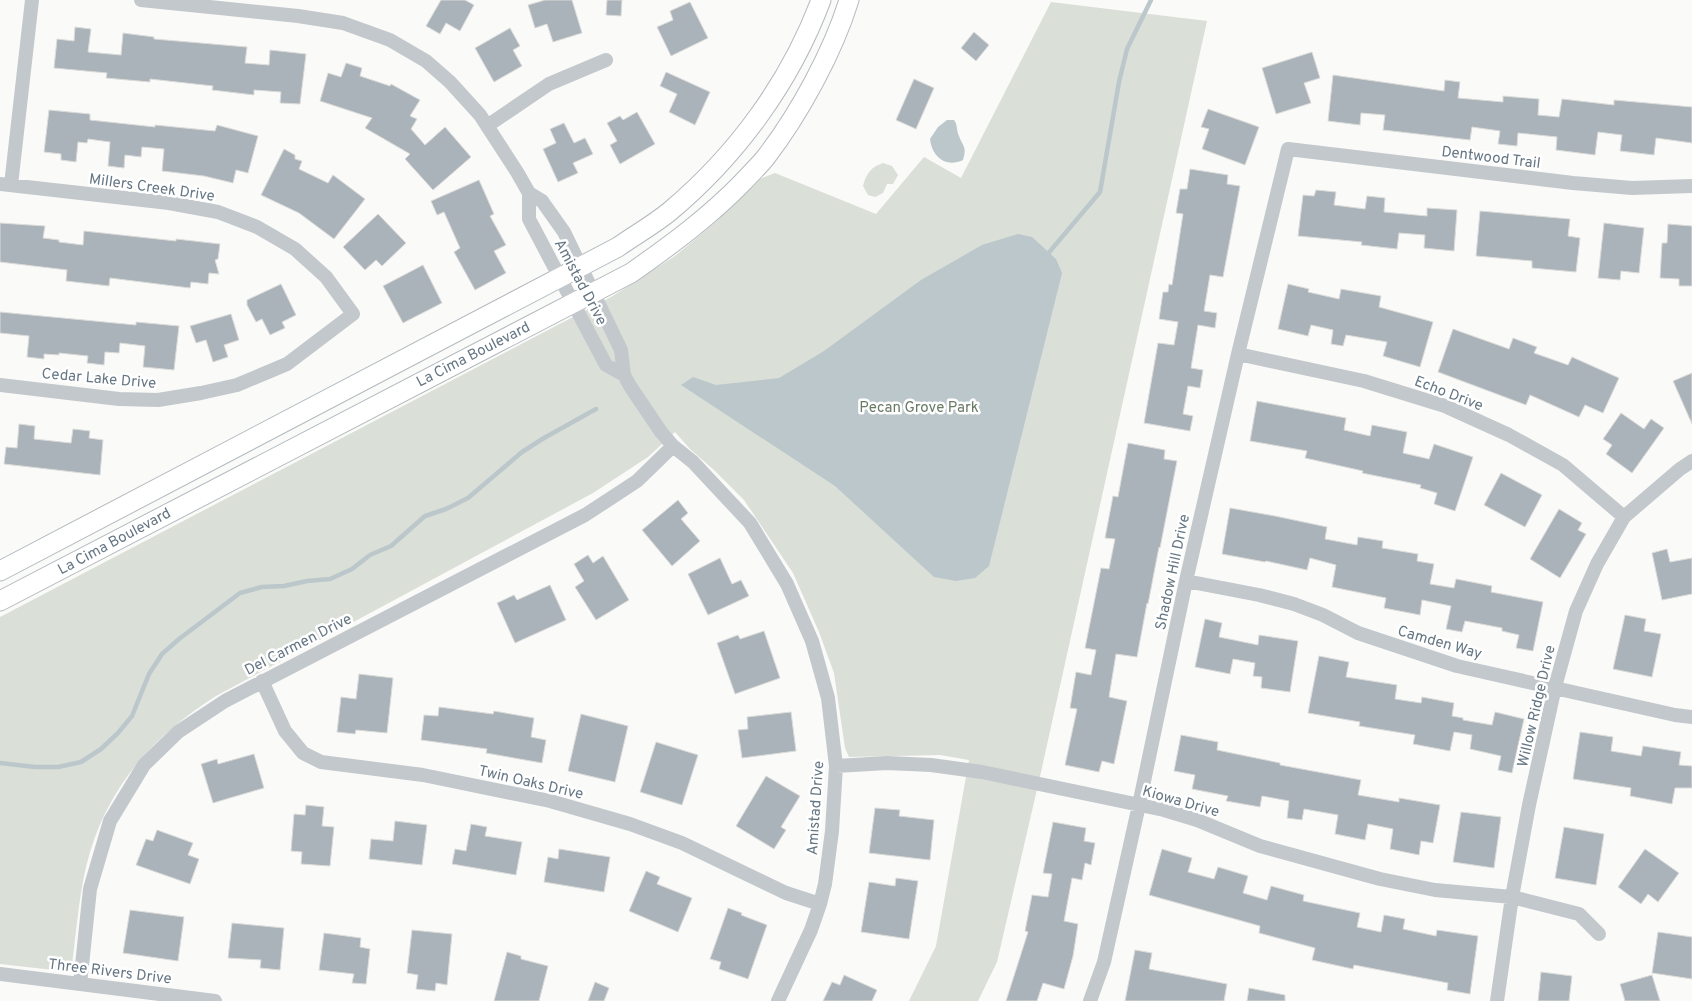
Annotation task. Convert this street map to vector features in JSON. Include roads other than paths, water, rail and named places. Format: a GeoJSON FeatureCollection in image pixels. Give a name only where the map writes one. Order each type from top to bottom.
{"type":"FeatureCollection","features":[{"type":"Feature","properties":{"kind":"street"},"geometry":{"type":"LineString","coordinates":[[6,185],[32,0]]}},
{"type":"Feature","properties":{"kind":"street","name":"Amistad Drive"},"geometry":{"type":"LineString","coordinates":[[141,0],[298,16],[343,23],[390,40],[426,61],[450,82],[480,115],[518,172],[528,193],[529,219],[606,365],[624,375]]}},
{"type":"Feature","properties":{"kind":"street","name":"La Cima Boulevard"},"geometry":{"type":"LineString","coordinates":[[0,571],[581,267],[618,247],[668,213],[718,168],[766,108],[796,56],[821,0]]}},
{"type":"Feature","properties":{"kind":"street","name":"La Cima Boulevard"},"geometry":{"type":"LineString","coordinates":[[0,601],[631,273],[678,240],[726,200],[766,158],[814,79],[842,22],[849,0]]}},
{"type":"Feature","properties":{"kind":"street"},"geometry":{"type":"LineString","coordinates":[[813,20],[842,22]]}},
{"type":"Feature","properties":{"kind":"street"},"geometry":{"type":"LineString","coordinates":[[487,126],[549,84],[606,60]]}},
{"type":"Feature","properties":{"kind":"street"},"geometry":{"type":"LineString","coordinates":[[740,140],[766,158]]}},
{"type":"Feature","properties":{"kind":"street","name":"Dentwood Trail"},"geometry":{"type":"LineString","coordinates":[[1288,149],[1573,183],[1632,188],[1692,186]]}},
{"type":"Feature","properties":{"kind":"street","name":"Shadow Hill Drive"},"geometry":{"type":"LineString","coordinates":[[1090,1001],[1104,962],[1186,581],[1238,354],[1288,149]]}},
{"type":"Feature","properties":{"kind":"street","name":"Millers Creek Drive"},"geometry":{"type":"LineString","coordinates":[[6,185],[169,203],[218,212],[257,227],[295,249],[326,277],[353,314]]}},
{"type":"Feature","properties":{"kind":"street","name":"Amistad Drive"},"geometry":{"type":"LineString","coordinates":[[528,193],[542,201],[564,232],[621,350],[624,375],[661,432],[673,446],[693,462],[750,523],[788,584],[812,641],[828,698],[836,766],[832,831],[825,884],[820,904],[811,930],[778,1001]]}},
{"type":"Feature","properties":{"kind":"street","name":"Cedar Lake Drive"},"geometry":{"type":"LineString","coordinates":[[0,385],[120,399],[158,400],[201,393],[237,385],[287,364],[353,314]]}},
{"type":"Feature","properties":{"kind":"street","name":"Echo Drive"},"geometry":{"type":"LineString","coordinates":[[1238,354],[1364,381],[1444,406],[1509,434],[1563,465],[1624,517]]}},
{"type":"Feature","properties":{"kind":"street","name":"Del Carmen Drive"},"geometry":{"type":"LineString","coordinates":[[80,984],[90,890],[110,821],[144,766],[178,732],[225,701],[262,681],[585,515],[637,481],[673,446]]}},
{"type":"Feature","properties":{"kind":"street","name":"Willow Ridge Drive"},"geometry":{"type":"LineString","coordinates":[[1497,1001],[1512,897],[1530,805],[1555,687],[1576,611],[1598,564],[1624,517],[1692,461]]}},
{"type":"Feature","properties":{"kind":"street","name":"Camden Way"},"geometry":{"type":"LineString","coordinates":[[1186,581],[1259,595],[1294,604],[1358,633],[1457,666],[1675,715],[1692,717]]}},
{"type":"Feature","properties":{"kind":"street","name":"Twin Oaks Drive"},"geometry":{"type":"LineString","coordinates":[[262,681],[285,731],[303,753],[321,762],[422,775],[559,803],[682,842],[786,893],[820,904]]}},
{"type":"Feature","properties":{"kind":"street","name":"Kiowa Drive"},"geometry":{"type":"LineString","coordinates":[[836,766],[887,763],[931,765],[982,772],[1164,810],[1197,820],[1260,846],[1380,878],[1435,890],[1512,897],[1579,914],[1599,934]]}},
{"type":"Feature","properties":{"kind":"street","name":"Three Rivers Drive"},"geometry":{"type":"LineString","coordinates":[[0,974],[215,1001]]}},
{"type":"Feature","properties":{"kind":"waterway"},"geometry":{"type":"LineString","coordinates":[[1046,256],[1100,192],[1119,82],[1127,49],[1151,0]]}},
{"type":"Feature","properties":{"kind":"waterway"},"geometry":{"type":"LineString","coordinates":[[0,763],[35,767],[58,767],[81,762],[101,749],[132,716],[149,674],[162,654],[240,593],[262,587],[284,586],[330,579],[352,569],[370,555],[391,546],[425,516],[446,509],[468,498],[522,452],[596,409]]}},
{"type":"Feature","properties":{"kind":"park label","name":"Pecan Grove Park"},"geometry":{"type":"Point","coordinates":[919,407]}}]}
